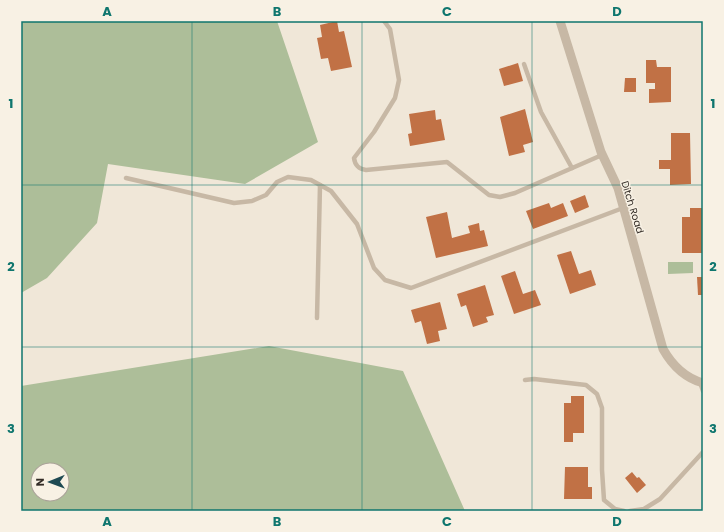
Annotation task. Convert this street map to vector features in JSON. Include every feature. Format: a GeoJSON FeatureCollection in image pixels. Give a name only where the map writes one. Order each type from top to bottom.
{"type":"FeatureCollection","features":[{"type":"Feature","properties":{"kind":"street","name":"Ditch Road"},"geometry":{"type":"LineString","coordinates":[[560,21],[602,155],[618,188],[663,349],[672,364],[702,385]]}},
{"type":"Feature","properties":{"kind":"lane"},"geometry":{"type":"LineString","coordinates":[[384,21],[390,29],[399,80],[395,98],[374,132],[354,158],[355,164],[360,169],[366,170],[447,162],[489,195],[500,197],[515,193],[602,155]]}},
{"type":"Feature","properties":{"kind":"lane"},"geometry":{"type":"LineString","coordinates":[[524,64],[541,112],[572,168]]}},
{"type":"Feature","properties":{"kind":"lane"},"geometry":{"type":"LineString","coordinates":[[126,178],[234,203],[252,201],[266,195],[277,182],[288,176],[311,180],[331,191],[357,224],[374,268],[385,280],[411,288],[623,208]]}},
{"type":"Feature","properties":{"kind":"lane"},"geometry":{"type":"LineString","coordinates":[[317,318],[320,185]]}},
{"type":"Feature","properties":{"kind":"lane"},"geometry":{"type":"LineString","coordinates":[[525,380],[534,379],[586,385],[597,394],[602,408],[602,470],[604,500],[615,509],[624,511]]}},
{"type":"Feature","properties":{"kind":"lane"},"geometry":{"type":"LineString","coordinates":[[630,511],[644,509],[660,499],[703,452]]}},
{"type":"Feature","properties":{"kind":"green space"},"geometry":{"type":"Polygon","coordinates":[[[21,21],[277,21],[318,142],[245,184],[108,164],[97,223],[47,278],[21,293],[21,21]]]}},
{"type":"Feature","properties":{"kind":"green space"},"geometry":{"type":"Polygon","coordinates":[[[668,262],[693,262],[693,273],[668,274],[668,262]]]}},
{"type":"Feature","properties":{"kind":"green space"},"geometry":{"type":"Polygon","coordinates":[[[269,346],[403,371],[465,511],[21,511],[21,386],[269,346]]]}},
{"type":"Feature","properties":{"kind":"building"},"geometry":{"type":"Polygon","coordinates":[[[337,21],[339,32],[344,31],[352,67],[331,71],[328,58],[321,59],[317,38],[322,37],[320,25],[337,21]]]}},
{"type":"Feature","properties":{"kind":"building"},"geometry":{"type":"Polygon","coordinates":[[[646,60],[656,60],[657,67],[671,67],[671,102],[649,103],[649,89],[655,89],[655,83],[646,83],[646,60]]]}},
{"type":"Feature","properties":{"kind":"building"},"geometry":{"type":"Polygon","coordinates":[[[518,63],[523,81],[504,86],[499,69],[518,63]]]}},
{"type":"Feature","properties":{"kind":"building"},"geometry":{"type":"Polygon","coordinates":[[[625,78],[636,78],[636,92],[624,92],[625,78]]]}},
{"type":"Feature","properties":{"kind":"building"},"geometry":{"type":"Polygon","coordinates":[[[525,109],[533,142],[523,145],[525,152],[509,156],[500,117],[525,109]]]}},
{"type":"Feature","properties":{"kind":"building"},"geometry":{"type":"Polygon","coordinates":[[[435,110],[436,120],[441,119],[445,140],[410,146],[408,134],[412,133],[409,114],[435,110]]]}},
{"type":"Feature","properties":{"kind":"building"},"geometry":{"type":"Polygon","coordinates":[[[671,133],[690,133],[691,184],[670,185],[670,169],[659,169],[659,160],[671,160],[671,133]]]}},
{"type":"Feature","properties":{"kind":"building"},"geometry":{"type":"Polygon","coordinates":[[[585,195],[589,207],[575,213],[570,201],[585,195]]]}},
{"type":"Feature","properties":{"kind":"building"},"geometry":{"type":"Polygon","coordinates":[[[549,203],[551,208],[563,203],[568,216],[533,229],[526,211],[549,203]]]}},
{"type":"Feature","properties":{"kind":"building"},"geometry":{"type":"Polygon","coordinates":[[[690,208],[703,208],[703,253],[682,253],[682,217],[690,217],[690,208]]]}},
{"type":"Feature","properties":{"kind":"building"},"geometry":{"type":"Polygon","coordinates":[[[447,212],[452,238],[470,233],[468,226],[479,223],[480,231],[484,230],[488,246],[436,258],[426,217],[447,212]]]}},
{"type":"Feature","properties":{"kind":"building"},"geometry":{"type":"Polygon","coordinates":[[[571,251],[579,274],[591,270],[596,285],[570,294],[557,255],[571,251]]]}},
{"type":"Feature","properties":{"kind":"building"},"geometry":{"type":"Polygon","coordinates":[[[515,271],[523,294],[535,290],[541,305],[514,314],[501,276],[515,271]]]}},
{"type":"Feature","properties":{"kind":"building"},"geometry":{"type":"Polygon","coordinates":[[[697,277],[703,277],[703,295],[698,295],[697,277]]]}},
{"type":"Feature","properties":{"kind":"building"},"geometry":{"type":"Polygon","coordinates":[[[485,285],[494,315],[486,317],[488,322],[473,327],[466,305],[461,307],[457,294],[485,285]]]}},
{"type":"Feature","properties":{"kind":"building"},"geometry":{"type":"Polygon","coordinates":[[[440,302],[447,329],[438,331],[440,341],[427,344],[421,321],[415,323],[411,310],[440,302]]]}},
{"type":"Feature","properties":{"kind":"building"},"geometry":{"type":"Polygon","coordinates":[[[571,396],[584,396],[584,433],[573,433],[573,442],[564,442],[564,403],[571,403],[571,396]]]}},
{"type":"Feature","properties":{"kind":"building"},"geometry":{"type":"Polygon","coordinates":[[[565,467],[588,467],[588,487],[592,487],[592,499],[564,499],[565,467]]]}},
{"type":"Feature","properties":{"kind":"building"},"geometry":{"type":"Polygon","coordinates":[[[632,472],[646,485],[637,493],[625,478],[632,472]]]}}]}
